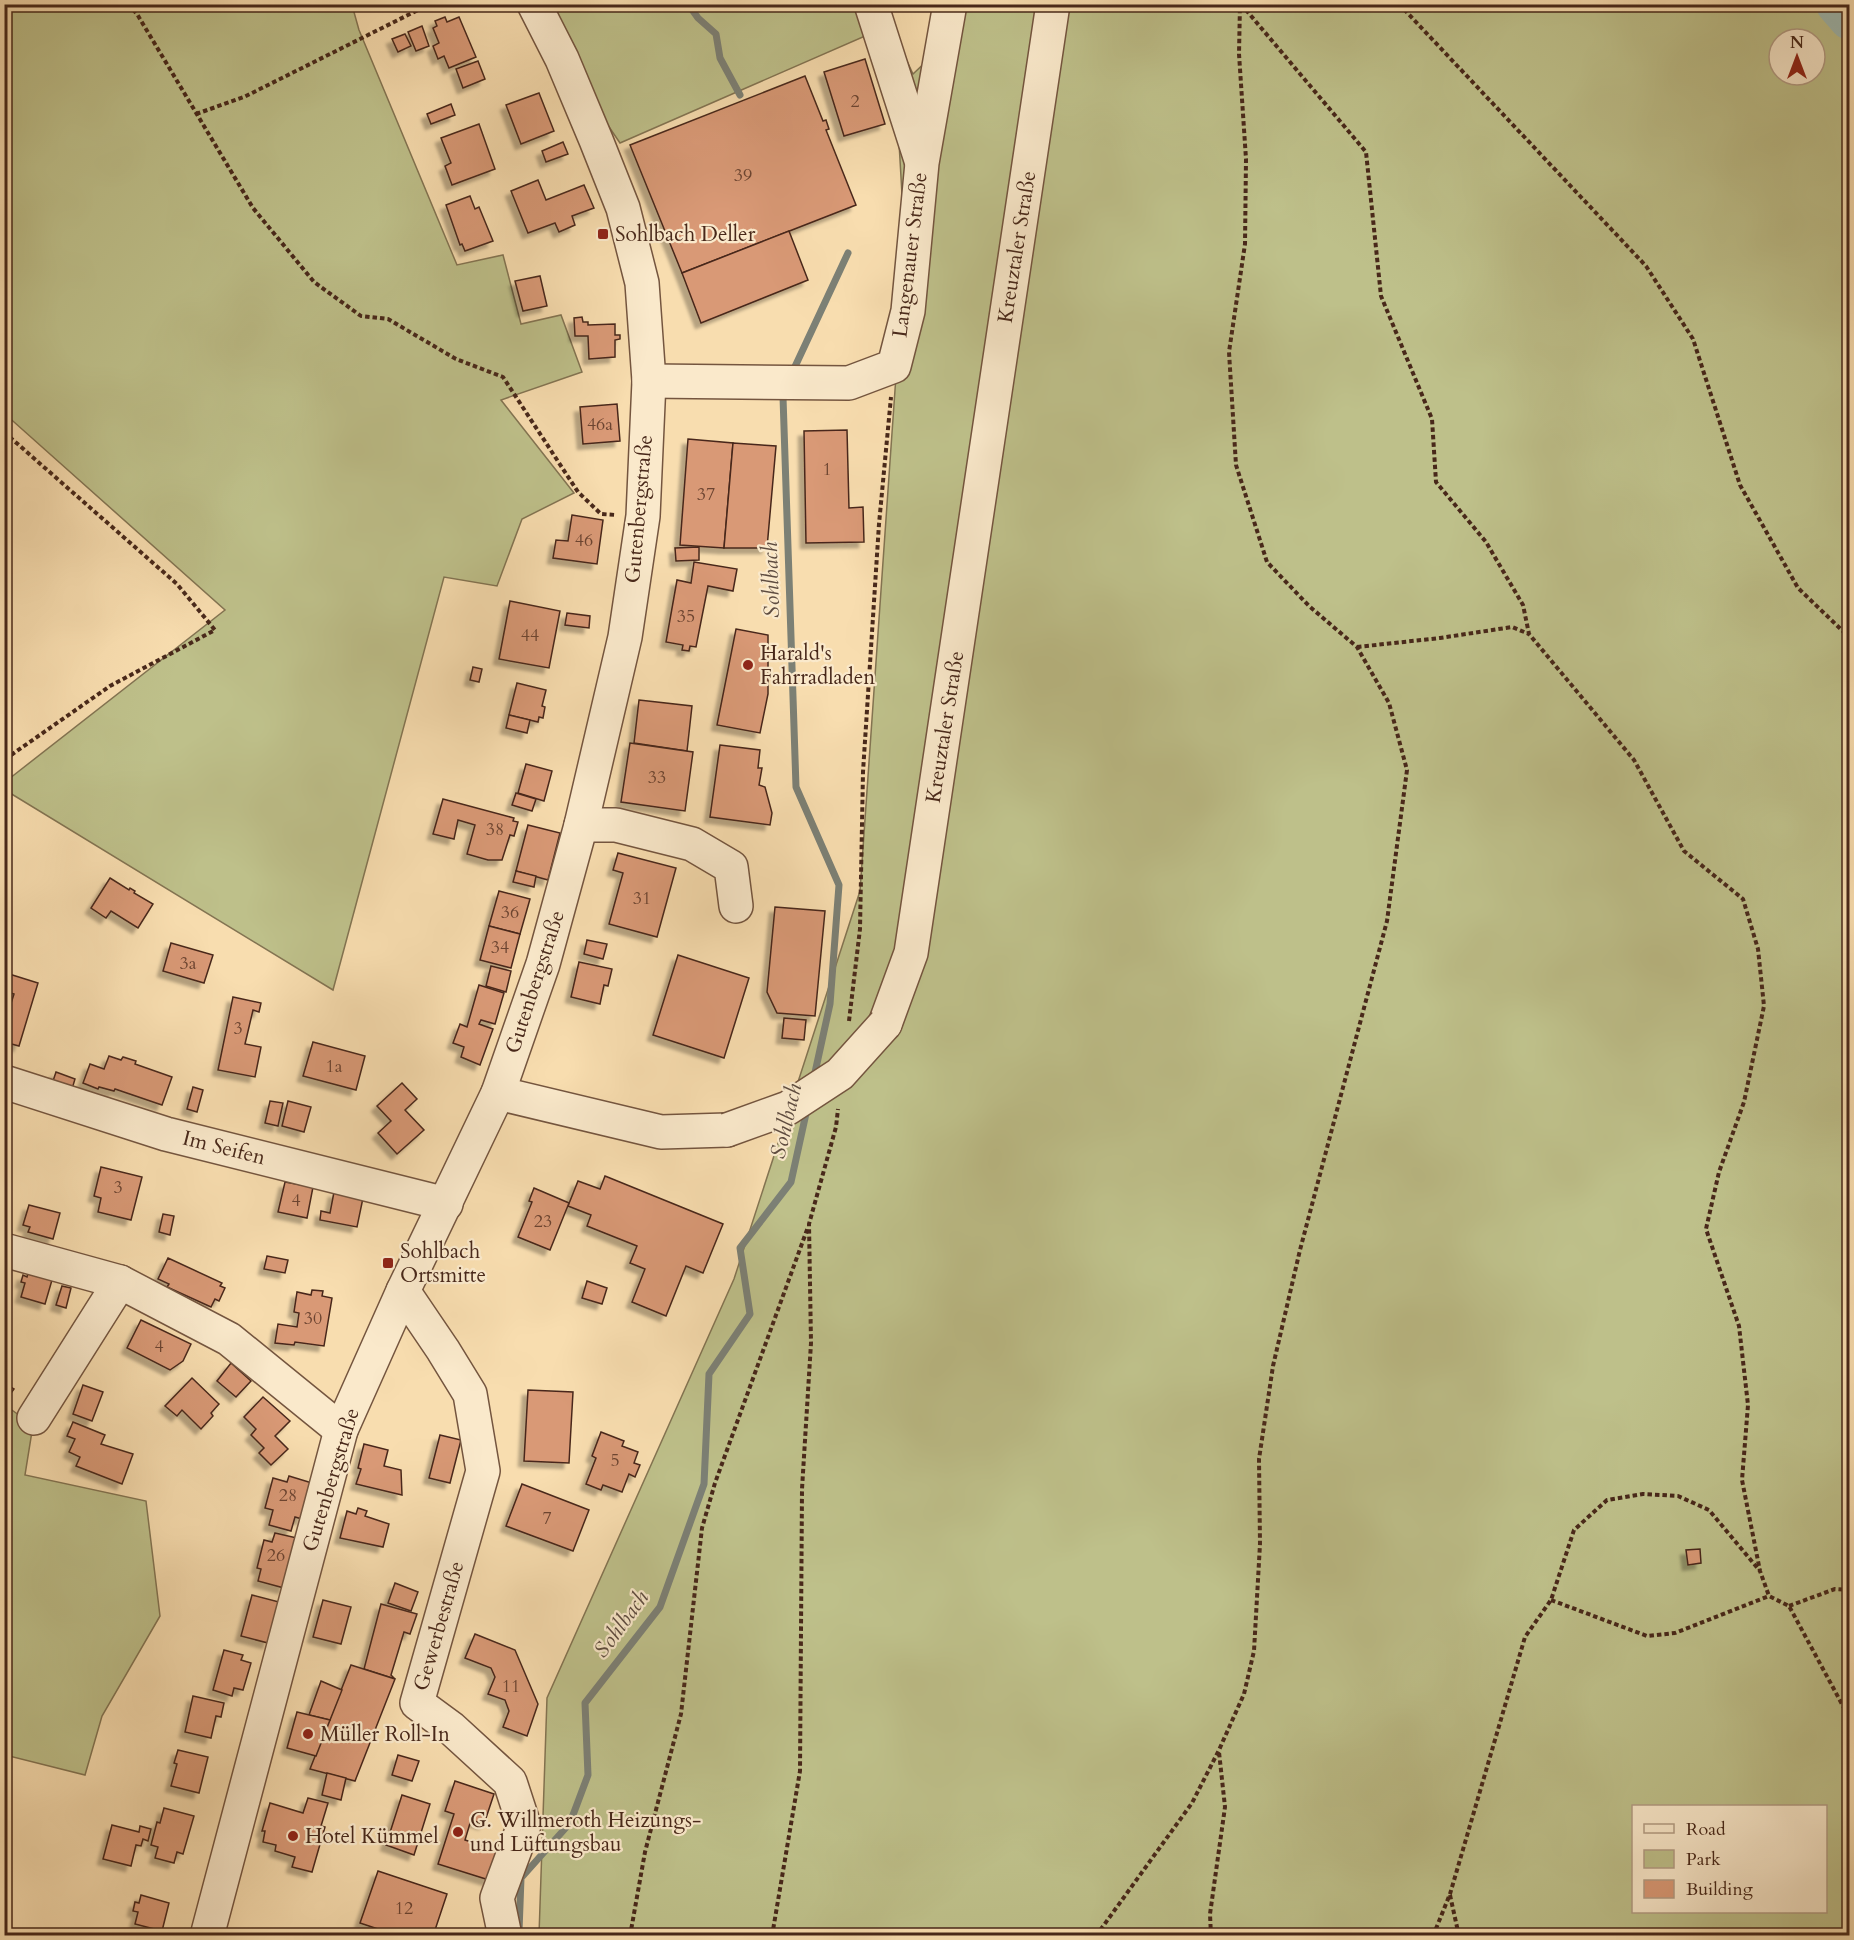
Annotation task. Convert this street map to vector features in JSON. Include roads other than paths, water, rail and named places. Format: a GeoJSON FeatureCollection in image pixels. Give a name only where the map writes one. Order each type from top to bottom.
{"type":"FeatureCollection","features":[{"type":"Feature","properties":{"kind":"street","name":"Gutenbergstraße"},"geometry":{"type":"LineString","coordinates":[[207,1935],[341,1430],[403,1292],[498,1093],[543,964],[581,825],[625,637],[643,516],[649,381],[642,283],[622,208],[562,59],[534,4]]}},
{"type":"Feature","properties":{"kind":"street"},"geometry":{"type":"LineString","coordinates":[[871,4],[922,164]]}},
{"type":"Feature","properties":{"kind":"street","name":"Langenauer Straße"},"geometry":{"type":"LineString","coordinates":[[649,381],[849,383],[894,366],[908,312],[922,164],[950,4]]}},
{"type":"Feature","properties":{"kind":"street","name":"Kreuztaler Straße"},"geometry":{"type":"LineString","coordinates":[[498,1093],[662,1132],[727,1130],[788,1108],[840,1074],[885,1024],[911,953],[1053,4]]}},
{"type":"Feature","properties":{"kind":"street"},"geometry":{"type":"LineString","coordinates":[[581,825],[616,825],[692,843],[731,867],[736,906]]}},
{"type":"Feature","properties":{"kind":"street","name":"Im Seifen"},"geometry":{"type":"LineString","coordinates":[[4,1082],[166,1134],[446,1204]]}},
{"type":"Feature","properties":{"kind":"street"},"geometry":{"type":"LineString","coordinates":[[4,1250],[120,1282],[229,1339],[341,1430]]}},
{"type":"Feature","properties":{"kind":"street"},"geometry":{"type":"LineString","coordinates":[[34,1418],[120,1282]]}},
{"type":"Feature","properties":{"kind":"street","name":"Gewerbestraße"},"geometry":{"type":"LineString","coordinates":[[403,1292],[470,1394],[483,1471],[417,1702],[451,1728],[510,1782],[524,1826],[498,1899],[505,1935]]}},
{"type":"Feature","properties":{"kind":"waterway","name":"Sohlbach"},"geometry":{"type":"LineString","coordinates":[[688,4],[698,18],[716,34],[720,58],[740,95]]}},
{"type":"Feature","properties":{"kind":"waterway"},"geometry":{"type":"LineString","coordinates":[[1837,4],[1850,19]]}},
{"type":"Feature","properties":{"kind":"waterway","name":"Sohlbach"},"geometry":{"type":"LineString","coordinates":[[792,373],[848,253]]}},
{"type":"Feature","properties":{"kind":"waterway","name":"Sohlbach"},"geometry":{"type":"LineString","coordinates":[[785,392],[783,397],[796,787],[839,885],[830,1004],[814,1077]]}},
{"type":"Feature","properties":{"kind":"waterway","name":"Sohlbach"},"geometry":{"type":"LineString","coordinates":[[521,1936],[519,1931],[521,1878],[570,1823],[588,1775],[585,1703],[660,1607],[704,1484],[709,1374],[750,1314],[740,1248],[791,1182],[807,1109]]}},
{"type":"Feature","properties":{"kind":"place","name":"Sohlbach Deller"},"geometry":{"type":"Point","coordinates":[603,234]}},
{"type":"Feature","properties":{"kind":"place","name":"Harald's Fahrradladen"},"geometry":{"type":"Point","coordinates":[748,665]}},
{"type":"Feature","properties":{"kind":"place","name":"Sohlbach Ortsmitte"},"geometry":{"type":"Point","coordinates":[388,1263]}},
{"type":"Feature","properties":{"kind":"place","name":"Müller Roll-In"},"geometry":{"type":"Point","coordinates":[308,1734]}},
{"type":"Feature","properties":{"kind":"place","name":"G. Willmeroth Heizungs- und Lüftungsbau"},"geometry":{"type":"Point","coordinates":[458,1832]}},
{"type":"Feature","properties":{"kind":"place","name":"Hotel Kümmel"},"geometry":{"type":"Point","coordinates":[293,1836]}}]}
